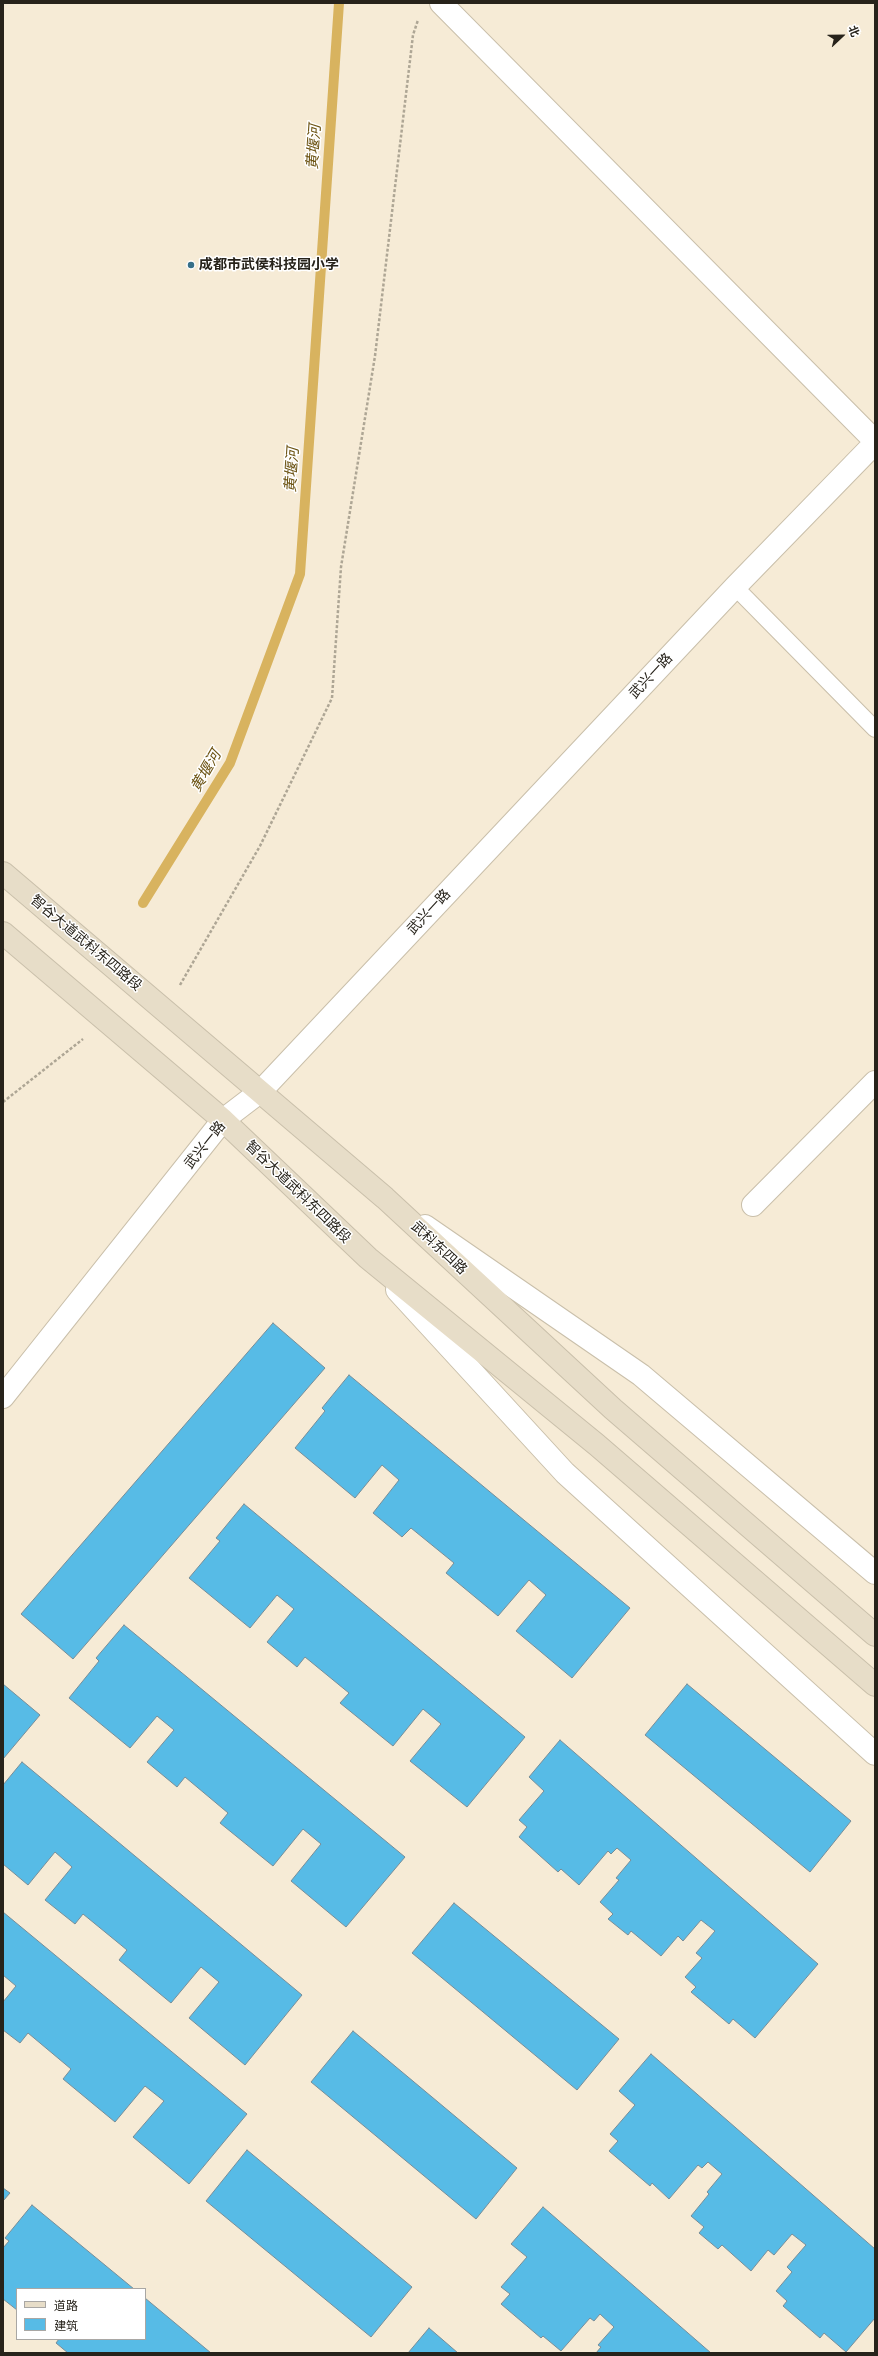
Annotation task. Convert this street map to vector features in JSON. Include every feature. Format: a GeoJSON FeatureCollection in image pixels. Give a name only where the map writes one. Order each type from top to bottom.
{"type":"FeatureCollection","features":[{"type":"Feature","properties":{"kind":"main road","name":"智谷大道武科东四路段"},"geometry":{"type":"LineString","coordinates":[[3,873],[261,1091]]}},
{"type":"Feature","properties":{"kind":"main road","name":"智谷大道武科东四路段"},"geometry":{"type":"LineString","coordinates":[[3,933],[223,1120],[368,1258],[597,1445],[875,1685]]}},
{"type":"Feature","properties":{"kind":"main road","name":"武科东四路"},"geometry":{"type":"LineString","coordinates":[[261,1091],[385,1198],[613,1409],[875,1635]]}},
{"type":"Feature","properties":{"kind":"street"},"geometry":{"type":"LineString","coordinates":[[441,3],[875,442]]}},
{"type":"Feature","properties":{"kind":"street","name":"武兴一路"},"geometry":{"type":"LineString","coordinates":[[3,1397],[223,1120],[261,1091],[736,587],[875,442]]}},
{"type":"Feature","properties":{"kind":"street"},"geometry":{"type":"LineString","coordinates":[[753,1205],[875,1082]]}},
{"type":"Feature","properties":{"kind":"street"},"geometry":{"type":"LineString","coordinates":[[385,1198],[641,1375],[875,1573]]}},
{"type":"Feature","properties":{"kind":"street"},"geometry":{"type":"LineString","coordinates":[[368,1258],[565,1472],[875,1754]]}},
{"type":"Feature","properties":{"kind":"lane"},"geometry":{"type":"LineString","coordinates":[[736,587],[875,729]]}},
{"type":"Feature","properties":{"kind":"path"},"geometry":{"type":"LineString","coordinates":[[165,1010],[260,846],[332,698],[341,568],[375,356],[413,35],[419,16]]}},
{"type":"Feature","properties":{"kind":"path"},"geometry":{"type":"LineString","coordinates":[[3,1102],[106,1020]]}},
{"type":"Feature","properties":{"kind":"building"},"geometry":{"type":"Polygon","coordinates":[[[273,1323],[325,1368],[73,1659],[21,1614],[273,1323]]]}},
{"type":"Feature","properties":{"kind":"building"},"geometry":{"type":"Polygon","coordinates":[[[349,1375],[630,1608],[572,1678],[516,1631],[546,1595],[529,1580],[498,1616],[446,1573],[454,1563],[411,1528],[402,1537],[373,1513],[399,1480],[382,1465],[355,1498],[295,1448],[325,1411],[322,1408],[349,1375]]]}},
{"type":"Feature","properties":{"kind":"building"},"geometry":{"type":"Polygon","coordinates":[[[244,1504],[525,1737],[467,1807],[410,1761],[441,1724],[423,1709],[393,1746],[340,1703],[349,1693],[305,1657],[297,1667],[267,1642],[294,1609],[277,1595],[250,1628],[189,1578],[220,1541],[216,1538],[244,1504]]]}},
{"type":"Feature","properties":{"kind":"building"},"geometry":{"type":"Polygon","coordinates":[[[124,1625],[405,1857],[346,1927],[291,1881],[321,1844],[303,1829],[273,1866],[220,1823],[228,1813],[185,1777],[177,1787],[147,1762],[174,1730],[157,1716],[130,1748],[69,1698],[99,1661],[96,1658],[124,1625]]]}},
{"type":"Feature","properties":{"kind":"building"},"geometry":{"type":"Polygon","coordinates":[[[3,1684],[40,1715],[3,1759],[3,1684]]]}},
{"type":"Feature","properties":{"kind":"building"},"geometry":{"type":"Polygon","coordinates":[[[687,1684],[851,1821],[810,1872],[645,1735],[687,1684]]]}},
{"type":"Feature","properties":{"kind":"building"},"geometry":{"type":"Polygon","coordinates":[[[560,1740],[818,1964],[755,2038],[733,2019],[729,2024],[691,1992],[696,1987],[685,1977],[702,1958],[696,1953],[715,1931],[701,1920],[683,1941],[678,1936],[661,1956],[631,1931],[628,1935],[608,1919],[613,1914],[600,1902],[619,1880],[616,1878],[631,1860],[617,1848],[611,1854],[608,1851],[579,1885],[561,1869],[558,1872],[519,1837],[527,1827],[519,1820],[544,1791],[529,1777],[560,1740]]]}},
{"type":"Feature","properties":{"kind":"building"},"geometry":{"type":"Polygon","coordinates":[[[22,1762],[302,1995],[245,2065],[189,2018],[219,1982],[201,1967],[171,2003],[119,1960],[127,1950],[83,1914],[75,1924],[45,1900],[72,1867],[55,1852],[28,1885],[3,1864],[3,1785],[22,1762]]]}},
{"type":"Feature","properties":{"kind":"building"},"geometry":{"type":"Polygon","coordinates":[[[454,1903],[619,2039],[577,2090],[412,1953],[454,1903]]]}},
{"type":"Feature","properties":{"kind":"building"},"geometry":{"type":"Polygon","coordinates":[[[3,1912],[247,2114],[189,2184],[133,2137],[164,2101],[145,2086],[115,2122],[63,2079],[71,2069],[28,2033],[20,2043],[3,2030],[3,2002],[16,1986],[3,1975],[3,1912]]]}},
{"type":"Feature","properties":{"kind":"building"},"geometry":{"type":"Polygon","coordinates":[[[353,2031],[517,2168],[476,2219],[311,2082],[353,2031]]]}},
{"type":"Feature","properties":{"kind":"building"},"geometry":{"type":"Polygon","coordinates":[[[651,2054],[875,2249],[875,2318],[846,2352],[824,2333],[820,2338],[783,2306],[787,2301],[776,2291],[792,2272],[787,2267],[806,2245],[792,2234],[774,2255],[768,2250],[751,2271],[722,2245],[718,2249],[699,2233],[704,2227],[691,2216],[709,2194],[707,2192],[722,2174],[708,2162],[702,2168],[698,2165],[669,2199],[652,2183],[650,2186],[609,2151],[618,2141],[610,2134],[635,2105],[619,2091],[651,2054]]]}},
{"type":"Feature","properties":{"kind":"building"},"geometry":{"type":"Polygon","coordinates":[[[247,2150],[412,2287],[371,2337],[206,2201],[247,2150]]]}},
{"type":"Feature","properties":{"kind":"building"},"geometry":{"type":"Polygon","coordinates":[[[3,2188],[10,2193],[3,2201],[3,2188]]]}},
{"type":"Feature","properties":{"kind":"building"},"geometry":{"type":"Polygon","coordinates":[[[32,2205],[133,2288],[16,2288],[16,2309],[3,2299],[3,2248],[9,2241],[5,2238],[32,2205]]]}},
{"type":"Feature","properties":{"kind":"building"},"geometry":{"type":"Polygon","coordinates":[[[543,2207],[711,2353],[596,2353],[601,2347],[598,2345],[614,2327],[600,2314],[594,2321],[590,2318],[561,2351],[543,2336],[541,2338],[501,2304],[510,2294],[501,2287],[527,2257],[511,2244],[543,2207]]]}},
{"type":"Feature","properties":{"kind":"building"},"geometry":{"type":"Polygon","coordinates":[[[146,2299],[211,2353],[68,2353],[56,2343],[58,2340],[146,2340],[146,2299]]]}},
{"type":"Feature","properties":{"kind":"building"},"geometry":{"type":"Polygon","coordinates":[[[429,2328],[458,2353],[408,2353],[429,2328]]]}},
{"type":"Feature","properties":{"kind":"waterway","name":"黄堰河"},"geometry":{"type":"LineString","coordinates":[[143,903],[230,763],[300,574],[339,3]]}},
{"type":"Feature","properties":{"kind":"place","name":"成都市武侯科技园小学"},"geometry":{"type":"Point","coordinates":[191,265]}}]}
